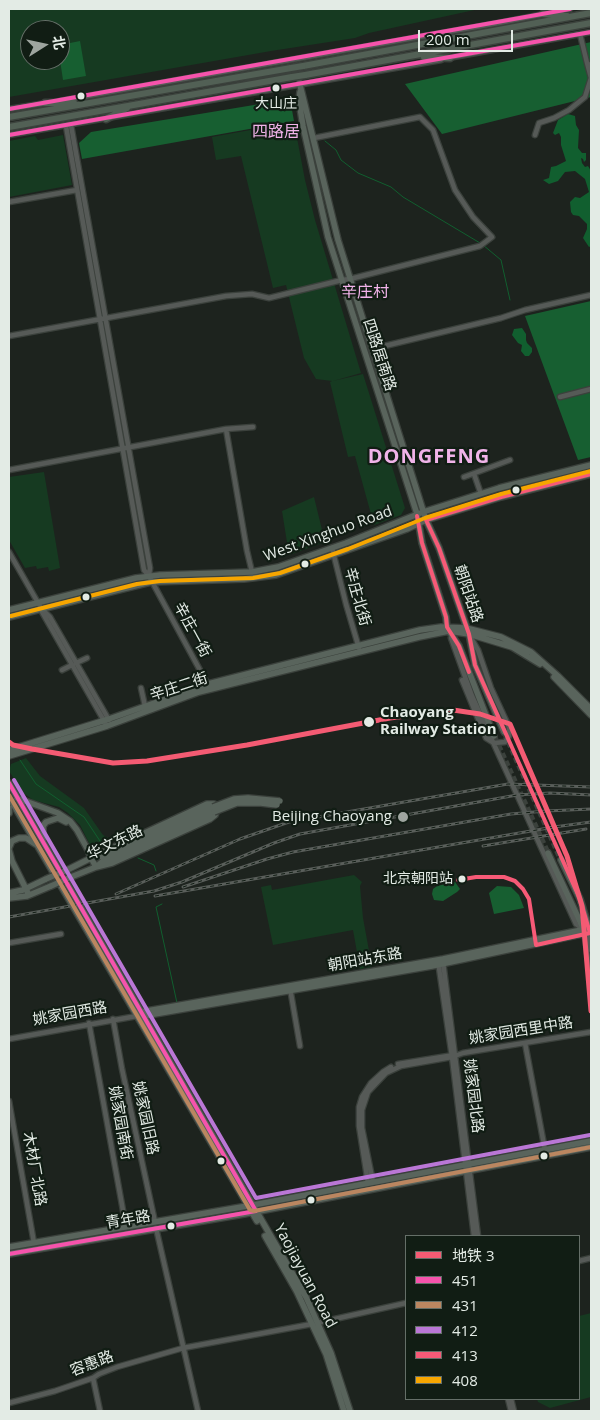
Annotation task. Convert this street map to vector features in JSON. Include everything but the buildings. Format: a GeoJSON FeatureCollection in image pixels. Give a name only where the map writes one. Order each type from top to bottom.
{"type":"FeatureCollection","features":[{"type":"Feature","properties":{"kind":"highway"},"geometry":{"type":"LineString","coordinates":[[9,117],[303,66],[591,13]]}},
{"type":"Feature","properties":{"kind":"highway"},"geometry":{"type":"LineString","coordinates":[[543,14],[576,17]]}},
{"type":"Feature","properties":{"kind":"highway"},"geometry":{"type":"LineString","coordinates":[[9,127],[591,23]]}},
{"type":"Feature","properties":{"kind":"highway"},"geometry":{"type":"LineString","coordinates":[[413,56],[450,58]]}},
{"type":"Feature","properties":{"kind":"highway"},"geometry":{"type":"LineString","coordinates":[[45,103],[95,102]]}},
{"type":"Feature","properties":{"kind":"highway"},"geometry":{"type":"LineString","coordinates":[[106,119],[134,104]]}},
{"type":"Feature","properties":{"kind":"main road","name":"朝阳站路"},"geometry":{"type":"LineString","coordinates":[[300,85],[328,203],[372,349],[426,520],[459,606],[476,665],[504,732]]}},
{"type":"Feature","properties":{"kind":"main road","name":"四路居南路"},"geometry":{"type":"LineString","coordinates":[[300,85],[299,101],[328,237],[417,514]]}},
{"type":"Feature","properties":{"kind":"main road","name":"West Xinghuo Road"},"geometry":{"type":"LineString","coordinates":[[9,610],[39,605],[136,578],[263,578],[284,572],[417,514],[499,488],[591,465]]}},
{"type":"Feature","properties":{"kind":"main road","name":"West Xinghuo Road"},"geometry":{"type":"LineString","coordinates":[[150,579],[252,572],[278,568],[407,529],[426,520],[501,496],[591,474]]}},
{"type":"Feature","properties":{"kind":"main road","name":"朝阳站路"},"geometry":{"type":"LineString","coordinates":[[417,514],[422,543],[448,629]]}},
{"type":"Feature","properties":{"kind":"main road","name":"West Xinghuo Road"},"geometry":{"type":"LineString","coordinates":[[9,617],[39,605]]}},
{"type":"Feature","properties":{"kind":"main road","name":"辛庄二街"},"geometry":{"type":"LineString","coordinates":[[9,750],[108,723],[145,706],[209,687],[359,649],[420,630],[448,629],[467,631]]}},
{"type":"Feature","properties":{"kind":"main road"},"geometry":{"type":"LineString","coordinates":[[448,629],[458,646],[494,736]]}},
{"type":"Feature","properties":{"kind":"main road"},"geometry":{"type":"LineString","coordinates":[[467,631],[479,631],[494,635],[531,652],[591,709]]}},
{"type":"Feature","properties":{"kind":"main road"},"geometry":{"type":"LineString","coordinates":[[467,631],[482,638],[512,647],[541,665],[591,715]]}},
{"type":"Feature","properties":{"kind":"main road","name":"辛庄二街"},"geometry":{"type":"LineString","coordinates":[[9,756],[209,687]]}},
{"type":"Feature","properties":{"kind":"main road","name":"Yaojiayuan Road"},"geometry":{"type":"LineString","coordinates":[[9,783],[41,844],[254,1212],[315,1323],[336,1366],[350,1411]]}},
{"type":"Feature","properties":{"kind":"main road","name":"Yaojiayuan Road"},"geometry":{"type":"LineString","coordinates":[[9,798],[41,844]]}},
{"type":"Feature","properties":{"kind":"main road"},"geometry":{"type":"LineString","coordinates":[[17,798],[58,813],[70,821],[77,830],[90,859],[94,867],[112,863],[210,819],[217,810],[214,804],[207,804],[90,859]]}},
{"type":"Feature","properties":{"kind":"main road"},"geometry":{"type":"LineString","coordinates":[[214,809],[234,799],[248,798],[279,804]]}},
{"type":"Feature","properties":{"kind":"main road"},"geometry":{"type":"LineString","coordinates":[[9,808],[9,813]]}},
{"type":"Feature","properties":{"kind":"main road","name":"华文东路"},"geometry":{"type":"LineString","coordinates":[[9,893],[24,889],[90,859],[102,856],[214,809]]}},
{"type":"Feature","properties":{"kind":"main road","name":"华文东路"},"geometry":{"type":"LineString","coordinates":[[9,898],[28,896],[71,878],[214,809]]}},
{"type":"Feature","properties":{"kind":"main road"},"geometry":{"type":"LineString","coordinates":[[24,889],[9,849],[12,841],[19,838],[41,844],[46,822],[52,819],[63,820],[72,828],[90,859]]}},
{"type":"Feature","properties":{"kind":"main road"},"geometry":{"type":"LineString","coordinates":[[548,853],[588,931]]}},
{"type":"Feature","properties":{"kind":"main road"},"geometry":{"type":"LineString","coordinates":[[561,860],[580,899],[588,931]]}},
{"type":"Feature","properties":{"kind":"main road"},"geometry":{"type":"LineString","coordinates":[[9,863],[28,896]]}},
{"type":"Feature","properties":{"kind":"main road","name":"朝阳站东路"},"geometry":{"type":"LineString","coordinates":[[140,1014],[441,962],[588,931]]}},
{"type":"Feature","properties":{"kind":"main road"},"geometry":{"type":"LineString","coordinates":[[467,1168],[591,1141]]}},
{"type":"Feature","properties":{"kind":"main road"},"geometry":{"type":"LineString","coordinates":[[467,1168],[591,1147]]}},
{"type":"Feature","properties":{"kind":"main road","name":"青年路"},"geometry":{"type":"LineString","coordinates":[[9,1254],[271,1201],[467,1168]]}},
{"type":"Feature","properties":{"kind":"main road","name":"青年路"},"geometry":{"type":"LineString","coordinates":[[9,1247],[126,1227],[254,1212],[467,1168]]}},
{"type":"Feature","properties":{"kind":"main road"},"geometry":{"type":"LineString","coordinates":[[271,1201],[270,1206],[273,1208]]}},
{"type":"Feature","properties":{"kind":"main road","name":"Yaojiayuan Road"},"geometry":{"type":"LineString","coordinates":[[315,1323],[344,1411]]}},
{"type":"Feature","properties":{"kind":"street"},"geometry":{"type":"LineString","coordinates":[[9,109],[570,9]]}},
{"type":"Feature","properties":{"kind":"street"},"geometry":{"type":"LineString","coordinates":[[9,135],[591,32]]}},
{"type":"Feature","properties":{"kind":"street"},"geometry":{"type":"LineString","coordinates":[[535,135],[538,123],[554,118],[569,110],[585,97],[591,78],[580,34]]}},
{"type":"Feature","properties":{"kind":"street"},"geometry":{"type":"LineString","coordinates":[[296,59],[300,85]]}},
{"type":"Feature","properties":{"kind":"street"},"geometry":{"type":"LineString","coordinates":[[9,336],[226,296],[252,294],[269,298],[480,246],[492,237],[473,217],[455,190],[433,130],[420,117],[314,138]]}},
{"type":"Feature","properties":{"kind":"street"},"geometry":{"type":"LineString","coordinates":[[68,125],[77,190],[103,319]]}},
{"type":"Feature","properties":{"kind":"street"},"geometry":{"type":"LineString","coordinates":[[68,125],[103,319]]}},
{"type":"Feature","properties":{"kind":"street"},"geometry":{"type":"LineString","coordinates":[[9,202],[77,190]]}},
{"type":"Feature","properties":{"kind":"street"},"geometry":{"type":"LineString","coordinates":[[372,349],[591,295]]}},
{"type":"Feature","properties":{"kind":"street","name":"辛庄一街"},"geometry":{"type":"LineString","coordinates":[[103,319],[126,448],[144,570],[209,687]]}},
{"type":"Feature","properties":{"kind":"street"},"geometry":{"type":"LineString","coordinates":[[560,397],[591,389]]}},
{"type":"Feature","properties":{"kind":"street"},"geometry":{"type":"LineString","coordinates":[[9,470],[226,429],[253,427]]}},
{"type":"Feature","properties":{"kind":"street"},"geometry":{"type":"LineString","coordinates":[[226,429],[252,572]]}},
{"type":"Feature","properties":{"kind":"street"},"geometry":{"type":"LineString","coordinates":[[464,477],[510,460]]}},
{"type":"Feature","properties":{"kind":"street"},"geometry":{"type":"LineString","coordinates":[[474,474],[481,494]]}},
{"type":"Feature","properties":{"kind":"street","name":"辛庄北街"},"geometry":{"type":"LineString","coordinates":[[332,551],[359,649]]}},
{"type":"Feature","properties":{"kind":"street"},"geometry":{"type":"LineString","coordinates":[[9,552],[39,605],[50,617],[74,664],[108,723]]}},
{"type":"Feature","properties":{"kind":"street"},"geometry":{"type":"LineString","coordinates":[[448,629],[472,696],[576,924],[588,931]]}},
{"type":"Feature","properties":{"kind":"street"},"geometry":{"type":"LineString","coordinates":[[462,680],[486,738],[494,743],[505,742],[509,736],[509,727],[491,688],[478,650],[467,631]]}},
{"type":"Feature","properties":{"kind":"street"},"geometry":{"type":"LineString","coordinates":[[62,670],[87,658]]}},
{"type":"Feature","properties":{"kind":"street"},"geometry":{"type":"LineString","coordinates":[[141,688],[145,706]]}},
{"type":"Feature","properties":{"kind":"street"},"geometry":{"type":"LineString","coordinates":[[588,931],[591,950]]}},
{"type":"Feature","properties":{"kind":"street"},"geometry":{"type":"LineString","coordinates":[[588,931],[591,981]]}},
{"type":"Feature","properties":{"kind":"street"},"geometry":{"type":"LineString","coordinates":[[9,943],[61,934]]}},
{"type":"Feature","properties":{"kind":"street","name":"姚家园北路"},"geometry":{"type":"LineString","coordinates":[[441,962],[474,1235]]}},
{"type":"Feature","properties":{"kind":"street"},"geometry":{"type":"LineString","coordinates":[[290,988],[300,1046]]}},
{"type":"Feature","properties":{"kind":"street","name":"姚家园西路"},"geometry":{"type":"LineString","coordinates":[[9,1039],[140,1014]]}},
{"type":"Feature","properties":{"kind":"street","name":"姚家园旧路"},"geometry":{"type":"LineString","coordinates":[[113,1019],[155,1225],[198,1411]]}},
{"type":"Feature","properties":{"kind":"street","name":"姚家园南街"},"geometry":{"type":"LineString","coordinates":[[89,1024],[126,1227]]}},
{"type":"Feature","properties":{"kind":"street","name":"姚家园西里中路"},"geometry":{"type":"LineString","coordinates":[[370,1183],[361,1119],[364,1101],[368,1092],[380,1079],[401,1066],[453,1055],[591,1032]]}},
{"type":"Feature","properties":{"kind":"street"},"geometry":{"type":"LineString","coordinates":[[525,1043],[545,1150]]}},
{"type":"Feature","properties":{"kind":"street","name":"木材厂北路"},"geometry":{"type":"LineString","coordinates":[[9,1101],[34,1243]]}},
{"type":"Feature","properties":{"kind":"street","name":"姚家园北路"},"geometry":{"type":"LineString","coordinates":[[467,1168],[478,1235]]}},
{"type":"Feature","properties":{"kind":"street","name":"容惠路"},"geometry":{"type":"LineString","coordinates":[[9,1404],[93,1378],[98,1374],[117,1367],[183,1348],[315,1323],[405,1303]]}},
{"type":"Feature","properties":{"kind":"street"},"geometry":{"type":"LineString","coordinates":[[93,1378],[100,1411]]}},
{"type":"Feature","properties":{"kind":"shaded area"},"geometry":{"type":"Polygon","coordinates":[[[9,9],[479,9],[369,33],[355,38],[9,97],[9,9]]]}},
{"type":"Feature","properties":{"kind":"shaded area"},"geometry":{"type":"Polygon","coordinates":[[[80,41],[86,76],[63,80],[62,70],[70,70],[70,43],[80,41]]]}},
{"type":"Feature","properties":{"kind":"shaded area"},"geometry":{"type":"Polygon","coordinates":[[[591,42],[591,97],[442,134],[405,84],[591,42]]]}},
{"type":"Feature","properties":{"kind":"shaded area"},"geometry":{"type":"Polygon","coordinates":[[[290,99],[294,121],[82,159],[79,143],[91,132],[290,99]]]}},
{"type":"Feature","properties":{"kind":"shaded area"},"geometry":{"type":"Polygon","coordinates":[[[568,114],[575,116],[576,125],[579,130],[578,148],[582,153],[586,153],[586,160],[584,162],[581,158],[582,163],[585,167],[588,166],[591,171],[591,246],[589,247],[583,238],[587,224],[579,216],[573,215],[570,202],[575,197],[580,198],[589,192],[585,179],[575,171],[565,172],[558,181],[549,184],[543,180],[549,178],[551,167],[566,161],[561,145],[561,137],[559,133],[555,135],[553,133],[558,120],[568,114]]]}},
{"type":"Feature","properties":{"kind":"shaded area"},"geometry":{"type":"Polygon","coordinates":[[[294,122],[315,220],[361,373],[333,381],[363,374],[405,508],[401,515],[374,525],[355,456],[348,457],[330,382],[332,381],[316,379],[304,358],[286,285],[273,288],[241,156],[216,160],[212,137],[294,122]]]}},
{"type":"Feature","properties":{"kind":"shaded area"},"geometry":{"type":"Polygon","coordinates":[[[63,135],[72,185],[9,197],[9,141],[35,136],[38,140],[63,135]]]}},
{"type":"Feature","properties":{"kind":"shaded area"},"geometry":{"type":"Polygon","coordinates":[[[591,301],[591,457],[578,460],[525,316],[591,301]]]}},
{"type":"Feature","properties":{"kind":"shaded area"},"geometry":{"type":"Polygon","coordinates":[[[522,328],[526,334],[527,343],[532,348],[529,356],[525,356],[521,351],[522,345],[512,335],[514,329],[522,328]]]}},
{"type":"Feature","properties":{"kind":"shaded area"},"geometry":{"type":"Polygon","coordinates":[[[44,472],[60,568],[49,571],[48,567],[37,569],[36,566],[25,568],[9,540],[9,477],[44,472]]]}},
{"type":"Feature","properties":{"kind":"shaded area"},"geometry":{"type":"Polygon","coordinates":[[[314,497],[325,542],[289,555],[282,511],[314,497]]]}},
{"type":"Feature","properties":{"kind":"shaded area"},"geometry":{"type":"Polygon","coordinates":[[[26,758],[40,776],[84,808],[103,835],[112,840],[96,846],[90,845],[80,825],[68,813],[59,807],[33,800],[23,793],[9,771],[11,764],[26,758]]]}},
{"type":"Feature","properties":{"kind":"shaded area"},"geometry":{"type":"Polygon","coordinates":[[[354,875],[362,882],[360,886],[363,918],[372,967],[360,969],[353,930],[273,945],[261,887],[271,885],[272,890],[354,875]]]}},
{"type":"Feature","properties":{"kind":"shaded area"},"geometry":{"type":"Polygon","coordinates":[[[455,882],[460,889],[457,892],[443,901],[434,900],[433,889],[437,886],[455,882]]]}},
{"type":"Feature","properties":{"kind":"shaded area"},"geometry":{"type":"Polygon","coordinates":[[[497,886],[511,887],[519,895],[524,908],[494,914],[489,893],[497,886]]]}},
{"type":"Feature","properties":{"kind":"shaded area"},"geometry":{"type":"Polygon","coordinates":[[[591,1313],[591,1397],[580,1400],[580,1316],[591,1313]]]}},
{"type":"Feature","properties":{"kind":"shaded area"},"geometry":{"type":"Polygon","coordinates":[[[537,1400],[580,1400],[550,1408],[537,1400]]]}},
{"type":"Feature","properties":{"kind":"waterway"},"geometry":{"type":"LineString","coordinates":[[325,141],[336,150],[341,160],[358,173],[391,187],[403,197],[480,243]]}},
{"type":"Feature","properties":{"kind":"waterway"},"geometry":{"type":"LineString","coordinates":[[483,245],[501,260],[510,300]]}},
{"type":"Feature","properties":{"kind":"waterway"},"geometry":{"type":"LineString","coordinates":[[9,740],[12,746]]}},
{"type":"Feature","properties":{"kind":"waterway"},"geometry":{"type":"LineString","coordinates":[[20,760],[36,784],[84,817],[104,847]]}},
{"type":"Feature","properties":{"kind":"waterway"},"geometry":{"type":"LineString","coordinates":[[138,858],[154,865],[156,871]]}},
{"type":"Feature","properties":{"kind":"waterway"},"geometry":{"type":"LineString","coordinates":[[162,904],[156,907],[177,1003]]}},
{"type":"Feature","properties":{"kind":"tunnel"},"geometry":{"type":"LineString","coordinates":[[505,734],[561,860]]}},
{"type":"Feature","properties":{"kind":"tunnel"},"geometry":{"type":"LineString","coordinates":[[495,738],[548,853]]}},
{"type":"Feature","properties":{"kind":"railway"},"geometry":{"type":"LineString","coordinates":[[116,894],[240,839],[289,822],[508,784],[591,787]]}},
{"type":"Feature","properties":{"kind":"railway"},"geometry":{"type":"LineString","coordinates":[[9,917],[154,891],[182,882],[300,834],[517,795],[550,793],[591,795]]}},
{"type":"Feature","properties":{"kind":"railway"},"geometry":{"type":"LineString","coordinates":[[183,887],[293,852],[511,814],[591,809]]}},
{"type":"Feature","properties":{"kind":"railway"},"geometry":{"type":"LineString","coordinates":[[155,896],[591,822]]}},
{"type":"Feature","properties":{"kind":"railway"},"geometry":{"type":"LineString","coordinates":[[483,846],[586,829]]}},
{"type":"Feature","properties":{"kind":"metro line","name":"3"},"geometry":{"type":"LineString","coordinates":[[9,742],[13,745],[32,749],[113,763],[147,761],[247,745],[390,718],[453,710],[480,714],[510,724],[567,856],[582,906],[591,1011]]}},
{"type":"Feature","properties":{"kind":"transit line","name":"451"},"geometry":{"type":"LineString","coordinates":[[9,109],[570,9]]}},
{"type":"Feature","properties":{"kind":"transit line","name":"451"},"geometry":{"type":"LineString","coordinates":[[9,135],[591,32]]}},
{"type":"Feature","properties":{"kind":"transit line","name":"408"},"geometry":{"type":"LineString","coordinates":[[11,616],[137,584],[160,581],[253,578],[280,573],[348,549],[425,518],[501,494],[591,471]]}},
{"type":"Feature","properties":{"kind":"transit line","name":"413"},"geometry":{"type":"LineString","coordinates":[[458,880],[476,877],[504,877],[515,881],[529,899],[536,945],[590,933],[580,899],[475,665],[469,634],[439,548],[426,520],[501,497],[591,474]]}},
{"type":"Feature","properties":{"kind":"transit line","name":"413"},"geometry":{"type":"LineString","coordinates":[[417,516],[422,543],[446,617],[447,627],[459,646],[469,672]]}},
{"type":"Feature","properties":{"kind":"transit line","name":"412"},"geometry":{"type":"LineString","coordinates":[[14,780],[256,1198],[590,1135]]}},
{"type":"Feature","properties":{"kind":"transit line","name":"451"},"geometry":{"type":"LineString","coordinates":[[9,783],[256,1211],[9,1254]]}},
{"type":"Feature","properties":{"kind":"transit line","name":"431"},"geometry":{"type":"LineString","coordinates":[[9,795],[250,1210],[254,1211],[591,1147]]}},
{"type":"Feature","properties":{"kind":"place","name":"大山庄"},"geometry":{"type":"Point","coordinates":[276,88]}},
{"type":"Feature","properties":{"kind":"place","name":"Chaoyang Railway Station"},"geometry":{"type":"Point","coordinates":[369,722]}},
{"type":"Feature","properties":{"kind":"place","name":"Beijing Chaoyang"},"geometry":{"type":"Point","coordinates":[403,817]}},
{"type":"Feature","properties":{"kind":"place","name":"北京朝阳站"},"geometry":{"type":"Point","coordinates":[462,879]}},
{"type":"Feature","properties":{"kind":"district","name":"四路居"},"geometry":{"type":"Point","coordinates":[276,132]}},
{"type":"Feature","properties":{"kind":"district","name":"辛庄村"},"geometry":{"type":"Point","coordinates":[365,292]}},
{"type":"Feature","properties":{"kind":"district","name":"DONGFENG"},"geometry":{"type":"Point","coordinates":[429,457]}}]}
